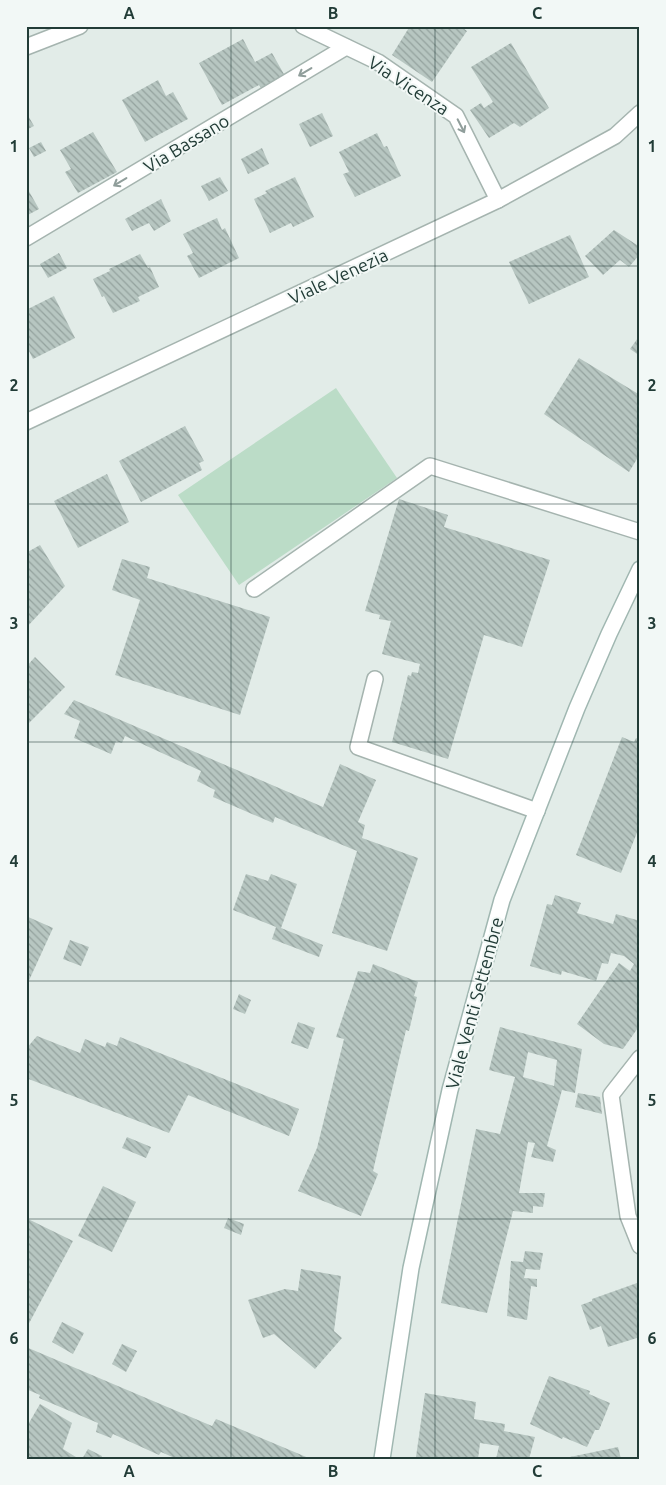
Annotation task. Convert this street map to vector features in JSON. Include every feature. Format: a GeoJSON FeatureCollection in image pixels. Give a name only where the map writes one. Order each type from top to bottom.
{"type":"FeatureCollection","features":[{"type":"Feature","properties":{"kind":"street"},"geometry":{"type":"LineString","coordinates":[[26,47],[49,32],[80,26]]}},
{"type":"Feature","properties":{"kind":"street","name":"Via Vicenza"},"geometry":{"type":"LineString","coordinates":[[303,26],[378,62],[456,116],[498,200]]}},
{"type":"Feature","properties":{"kind":"street","name":"Via Bassano"},"geometry":{"type":"LineString","coordinates":[[26,238],[346,47]]}},
{"type":"Feature","properties":{"kind":"street","name":"Viale Venezia"},"geometry":{"type":"LineString","coordinates":[[26,422],[498,200],[615,136],[640,113]]}},
{"type":"Feature","properties":{"kind":"street"},"geometry":{"type":"LineString","coordinates":[[254,589],[430,466],[640,532]]}},
{"type":"Feature","properties":{"kind":"street","name":"Viale Venti Settembre"},"geometry":{"type":"LineString","coordinates":[[382,1459],[411,1268],[450,1090],[502,900],[580,699],[640,569]]}},
{"type":"Feature","properties":{"kind":"street"},"geometry":{"type":"LineString","coordinates":[[375,679],[358,747],[537,811]]}},
{"type":"Feature","properties":{"kind":"street"},"geometry":{"type":"LineString","coordinates":[[640,1058],[611,1095],[628,1216],[640,1246]]}},
{"type":"Feature","properties":{"kind":"green space"},"geometry":{"type":"Polygon","coordinates":[[[336,388],[397,478],[239,585],[178,495],[336,388]]]}},
{"type":"Feature","properties":{"kind":"building"},"geometry":{"type":"Polygon","coordinates":[[[410,26],[460,26],[467,31],[432,82],[392,55],[410,26]]]}},
{"type":"Feature","properties":{"kind":"building"},"geometry":{"type":"Polygon","coordinates":[[[243,39],[255,62],[272,53],[285,76],[261,88],[259,85],[222,105],[199,63],[243,39]]]}},
{"type":"Feature","properties":{"kind":"building"},"geometry":{"type":"Polygon","coordinates":[[[511,43],[549,108],[520,127],[514,123],[489,138],[470,110],[481,103],[484,108],[493,102],[471,67],[511,43]]]}},
{"type":"Feature","properties":{"kind":"building"},"geometry":{"type":"Polygon","coordinates":[[[158,80],[166,96],[173,92],[188,119],[145,142],[122,100],[158,80]]]}},
{"type":"Feature","properties":{"kind":"building"},"geometry":{"type":"Polygon","coordinates":[[[26,112],[34,126],[26,130],[26,112]]]}},
{"type":"Feature","properties":{"kind":"building"},"geometry":{"type":"Polygon","coordinates":[[[322,113],[333,136],[310,147],[299,124],[322,113]]]}},
{"type":"Feature","properties":{"kind":"building"},"geometry":{"type":"Polygon","coordinates":[[[93,132],[117,172],[78,193],[65,172],[71,169],[60,150],[93,132]]]}},
{"type":"Feature","properties":{"kind":"building"},"geometry":{"type":"Polygon","coordinates":[[[377,133],[384,147],[387,146],[401,176],[355,197],[343,174],[349,172],[339,152],[377,133]]]}},
{"type":"Feature","properties":{"kind":"building"},"geometry":{"type":"Polygon","coordinates":[[[41,142],[46,151],[34,157],[29,148],[41,142]]]}},
{"type":"Feature","properties":{"kind":"building"},"geometry":{"type":"Polygon","coordinates":[[[262,148],[269,164],[248,174],[241,159],[262,148]]]}},
{"type":"Feature","properties":{"kind":"building"},"geometry":{"type":"Polygon","coordinates":[[[220,177],[228,191],[209,201],[201,186],[220,177]]]}},
{"type":"Feature","properties":{"kind":"building"},"geometry":{"type":"Polygon","coordinates":[[[295,177],[314,217],[293,227],[291,223],[270,233],[254,199],[267,193],[265,191],[295,177]]]}},
{"type":"Feature","properties":{"kind":"building"},"geometry":{"type":"Polygon","coordinates":[[[26,186],[39,209],[26,216],[26,186]]]}},
{"type":"Feature","properties":{"kind":"building"},"geometry":{"type":"Polygon","coordinates":[[[161,199],[171,221],[154,231],[149,223],[132,231],[125,219],[161,199]]]}},
{"type":"Feature","properties":{"kind":"building"},"geometry":{"type":"Polygon","coordinates":[[[217,218],[222,230],[225,228],[239,258],[199,278],[187,256],[193,253],[183,234],[217,218]]]}},
{"type":"Feature","properties":{"kind":"building"},"geometry":{"type":"Polygon","coordinates":[[[614,230],[640,247],[640,254],[629,267],[620,260],[603,275],[585,256],[614,230]]]}},
{"type":"Feature","properties":{"kind":"building"},"geometry":{"type":"Polygon","coordinates":[[[570,235],[589,277],[529,304],[509,262],[570,235]]]}},
{"type":"Feature","properties":{"kind":"building"},"geometry":{"type":"Polygon","coordinates":[[[59,253],[67,268],[48,278],[40,264],[59,253]]]}},
{"type":"Feature","properties":{"kind":"building"},"geometry":{"type":"Polygon","coordinates":[[[140,254],[148,268],[150,267],[159,287],[138,297],[140,301],[113,313],[93,279],[140,254]]]}},
{"type":"Feature","properties":{"kind":"building"},"geometry":{"type":"Polygon","coordinates":[[[54,296],[75,338],[33,359],[26,345],[26,310],[54,296]]]}},
{"type":"Feature","properties":{"kind":"building"},"geometry":{"type":"Polygon","coordinates":[[[640,335],[640,356],[630,349],[640,335]]]}},
{"type":"Feature","properties":{"kind":"building"},"geometry":{"type":"Polygon","coordinates":[[[579,358],[640,395],[640,454],[629,472],[544,414],[579,358]]]}},
{"type":"Feature","properties":{"kind":"building"},"geometry":{"type":"Polygon","coordinates":[[[185,426],[204,461],[199,463],[202,470],[141,502],[119,461],[185,426]]]}},
{"type":"Feature","properties":{"kind":"building"},"geometry":{"type":"Polygon","coordinates":[[[107,474],[129,522],[78,548],[54,501],[107,474]]]}},
{"type":"Feature","properties":{"kind":"building"},"geometry":{"type":"Polygon","coordinates":[[[399,499],[448,515],[444,527],[550,560],[522,647],[484,635],[448,759],[392,742],[408,675],[411,676],[412,672],[418,673],[420,664],[382,654],[391,621],[379,619],[380,615],[365,611],[399,499]]]}},
{"type":"Feature","properties":{"kind":"building"},"geometry":{"type":"Polygon","coordinates":[[[40,545],[65,586],[26,628],[26,553],[40,545]]]}},
{"type":"Feature","properties":{"kind":"building"},"geometry":{"type":"Polygon","coordinates":[[[122,559],[150,567],[147,578],[270,617],[240,715],[115,675],[140,600],[112,590],[122,559]]]}},
{"type":"Feature","properties":{"kind":"building"},"geometry":{"type":"Polygon","coordinates":[[[35,657],[65,687],[26,726],[26,667],[35,657]]]}},
{"type":"Feature","properties":{"kind":"building"},"geometry":{"type":"Polygon","coordinates":[[[74,700],[323,807],[340,764],[376,780],[358,822],[365,825],[362,838],[418,858],[387,951],[332,933],[357,851],[275,817],[273,823],[213,797],[215,790],[197,781],[201,771],[125,736],[122,743],[116,741],[111,754],[74,738],[80,721],[64,714],[74,700]]]}},
{"type":"Feature","properties":{"kind":"building"},"geometry":{"type":"Polygon","coordinates":[[[622,737],[634,742],[636,738],[640,740],[640,825],[621,873],[576,855],[622,737]]]}},
{"type":"Feature","properties":{"kind":"building"},"geometry":{"type":"Polygon","coordinates":[[[246,874],[268,881],[271,874],[297,884],[281,928],[323,945],[319,957],[272,939],[276,927],[233,910],[246,874]]]}},
{"type":"Feature","properties":{"kind":"building"},"geometry":{"type":"Polygon","coordinates":[[[555,895],[581,903],[577,913],[613,924],[616,914],[640,921],[640,1025],[623,1049],[604,1044],[577,1024],[619,963],[630,971],[634,964],[624,956],[611,953],[608,964],[602,963],[596,981],[562,971],[561,975],[530,966],[547,904],[552,905],[555,895]]]}},
{"type":"Feature","properties":{"kind":"building"},"geometry":{"type":"Polygon","coordinates":[[[26,916],[53,928],[26,987],[26,916]]]}},
{"type":"Feature","properties":{"kind":"building"},"geometry":{"type":"Polygon","coordinates":[[[70,940],[89,947],[81,966],[63,959],[70,940]]]}},
{"type":"Feature","properties":{"kind":"building"},"geometry":{"type":"Polygon","coordinates":[[[373,964],[418,982],[414,996],[417,997],[409,1031],[406,1030],[373,1171],[378,1174],[361,1216],[298,1191],[317,1148],[344,1039],[336,1037],[358,971],[370,973],[373,964]]]}},
{"type":"Feature","properties":{"kind":"building"},"geometry":{"type":"Polygon","coordinates":[[[239,994],[251,1000],[245,1014],[233,1009],[239,994]]]}},
{"type":"Feature","properties":{"kind":"building"},"geometry":{"type":"Polygon","coordinates":[[[298,1022],[315,1028],[308,1049],[291,1043],[298,1022]]]}},
{"type":"Feature","properties":{"kind":"building"},"geometry":{"type":"Polygon","coordinates":[[[500,1027],[582,1049],[575,1093],[562,1090],[547,1146],[556,1150],[553,1162],[531,1157],[535,1143],[528,1142],[519,1193],[545,1193],[543,1207],[533,1206],[533,1213],[513,1211],[487,1313],[441,1303],[476,1129],[500,1134],[515,1077],[489,1070],[500,1027]],[[528,1052],[523,1077],[554,1086],[557,1060],[528,1052]]]}},
{"type":"Feature","properties":{"kind":"building"},"geometry":{"type":"Polygon","coordinates":[[[37,1036],[80,1053],[85,1039],[105,1047],[107,1042],[117,1046],[120,1037],[299,1109],[289,1136],[188,1095],[169,1133],[26,1078],[26,1049],[37,1036]]]}},
{"type":"Feature","properties":{"kind":"building"},"geometry":{"type":"Polygon","coordinates":[[[578,1093],[600,1097],[602,1114],[575,1107],[578,1093]]]}},
{"type":"Feature","properties":{"kind":"building"},"geometry":{"type":"Polygon","coordinates":[[[127,1137],[151,1147],[146,1158],[122,1148],[127,1137]]]}},
{"type":"Feature","properties":{"kind":"building"},"geometry":{"type":"Polygon","coordinates":[[[103,1186],[136,1202],[112,1252],[78,1236],[103,1186]]]}},
{"type":"Feature","properties":{"kind":"building"},"geometry":{"type":"Polygon","coordinates":[[[26,1218],[73,1241],[26,1329],[26,1218]]]}},
{"type":"Feature","properties":{"kind":"building"},"geometry":{"type":"Polygon","coordinates":[[[228,1218],[244,1224],[241,1235],[224,1228],[228,1218]]]}},
{"type":"Feature","properties":{"kind":"building"},"geometry":{"type":"Polygon","coordinates":[[[525,1251],[543,1253],[540,1270],[526,1269],[524,1278],[537,1279],[537,1287],[531,1286],[527,1320],[507,1316],[511,1261],[523,1262],[525,1251]]]}},
{"type":"Feature","properties":{"kind":"building"},"geometry":{"type":"Polygon","coordinates":[[[301,1269],[341,1276],[334,1331],[342,1338],[315,1369],[274,1334],[263,1338],[248,1300],[285,1289],[298,1291],[301,1269]]]}},
{"type":"Feature","properties":{"kind":"building"},"geometry":{"type":"Polygon","coordinates":[[[637,1283],[640,1291],[640,1337],[608,1347],[601,1326],[590,1330],[581,1305],[592,1301],[592,1299],[637,1283]]]}},
{"type":"Feature","properties":{"kind":"building"},"geometry":{"type":"Polygon","coordinates":[[[62,1322],[84,1333],[73,1354],[52,1342],[62,1322]]]}},
{"type":"Feature","properties":{"kind":"building"},"geometry":{"type":"Polygon","coordinates":[[[122,1344],[137,1351],[126,1372],[112,1364],[122,1344]]]}},
{"type":"Feature","properties":{"kind":"building"},"geometry":{"type":"Polygon","coordinates":[[[26,1347],[212,1426],[216,1419],[311,1459],[177,1459],[161,1452],[159,1455],[113,1434],[111,1438],[96,1432],[98,1423],[39,1398],[40,1395],[26,1389],[26,1347]]]}},
{"type":"Feature","properties":{"kind":"building"},"geometry":{"type":"Polygon","coordinates":[[[549,1376],[590,1391],[589,1394],[610,1403],[599,1430],[595,1430],[587,1447],[563,1437],[562,1439],[530,1424],[549,1376]]]}},
{"type":"Feature","properties":{"kind":"building"},"geometry":{"type":"Polygon","coordinates":[[[425,1393],[476,1402],[474,1419],[505,1424],[504,1431],[535,1437],[529,1459],[496,1459],[499,1446],[480,1443],[478,1459],[427,1459],[416,1457],[425,1393]]]}},
{"type":"Feature","properties":{"kind":"building"},"geometry":{"type":"Polygon","coordinates":[[[40,1404],[72,1423],[63,1449],[79,1459],[26,1459],[26,1428],[40,1404]]]}},
{"type":"Feature","properties":{"kind":"building"},"geometry":{"type":"Polygon","coordinates":[[[618,1447],[621,1459],[565,1459],[565,1458],[618,1447]]]}},
{"type":"Feature","properties":{"kind":"building"},"geometry":{"type":"Polygon","coordinates":[[[88,1449],[102,1456],[101,1459],[82,1459],[88,1449]]]}}]}
